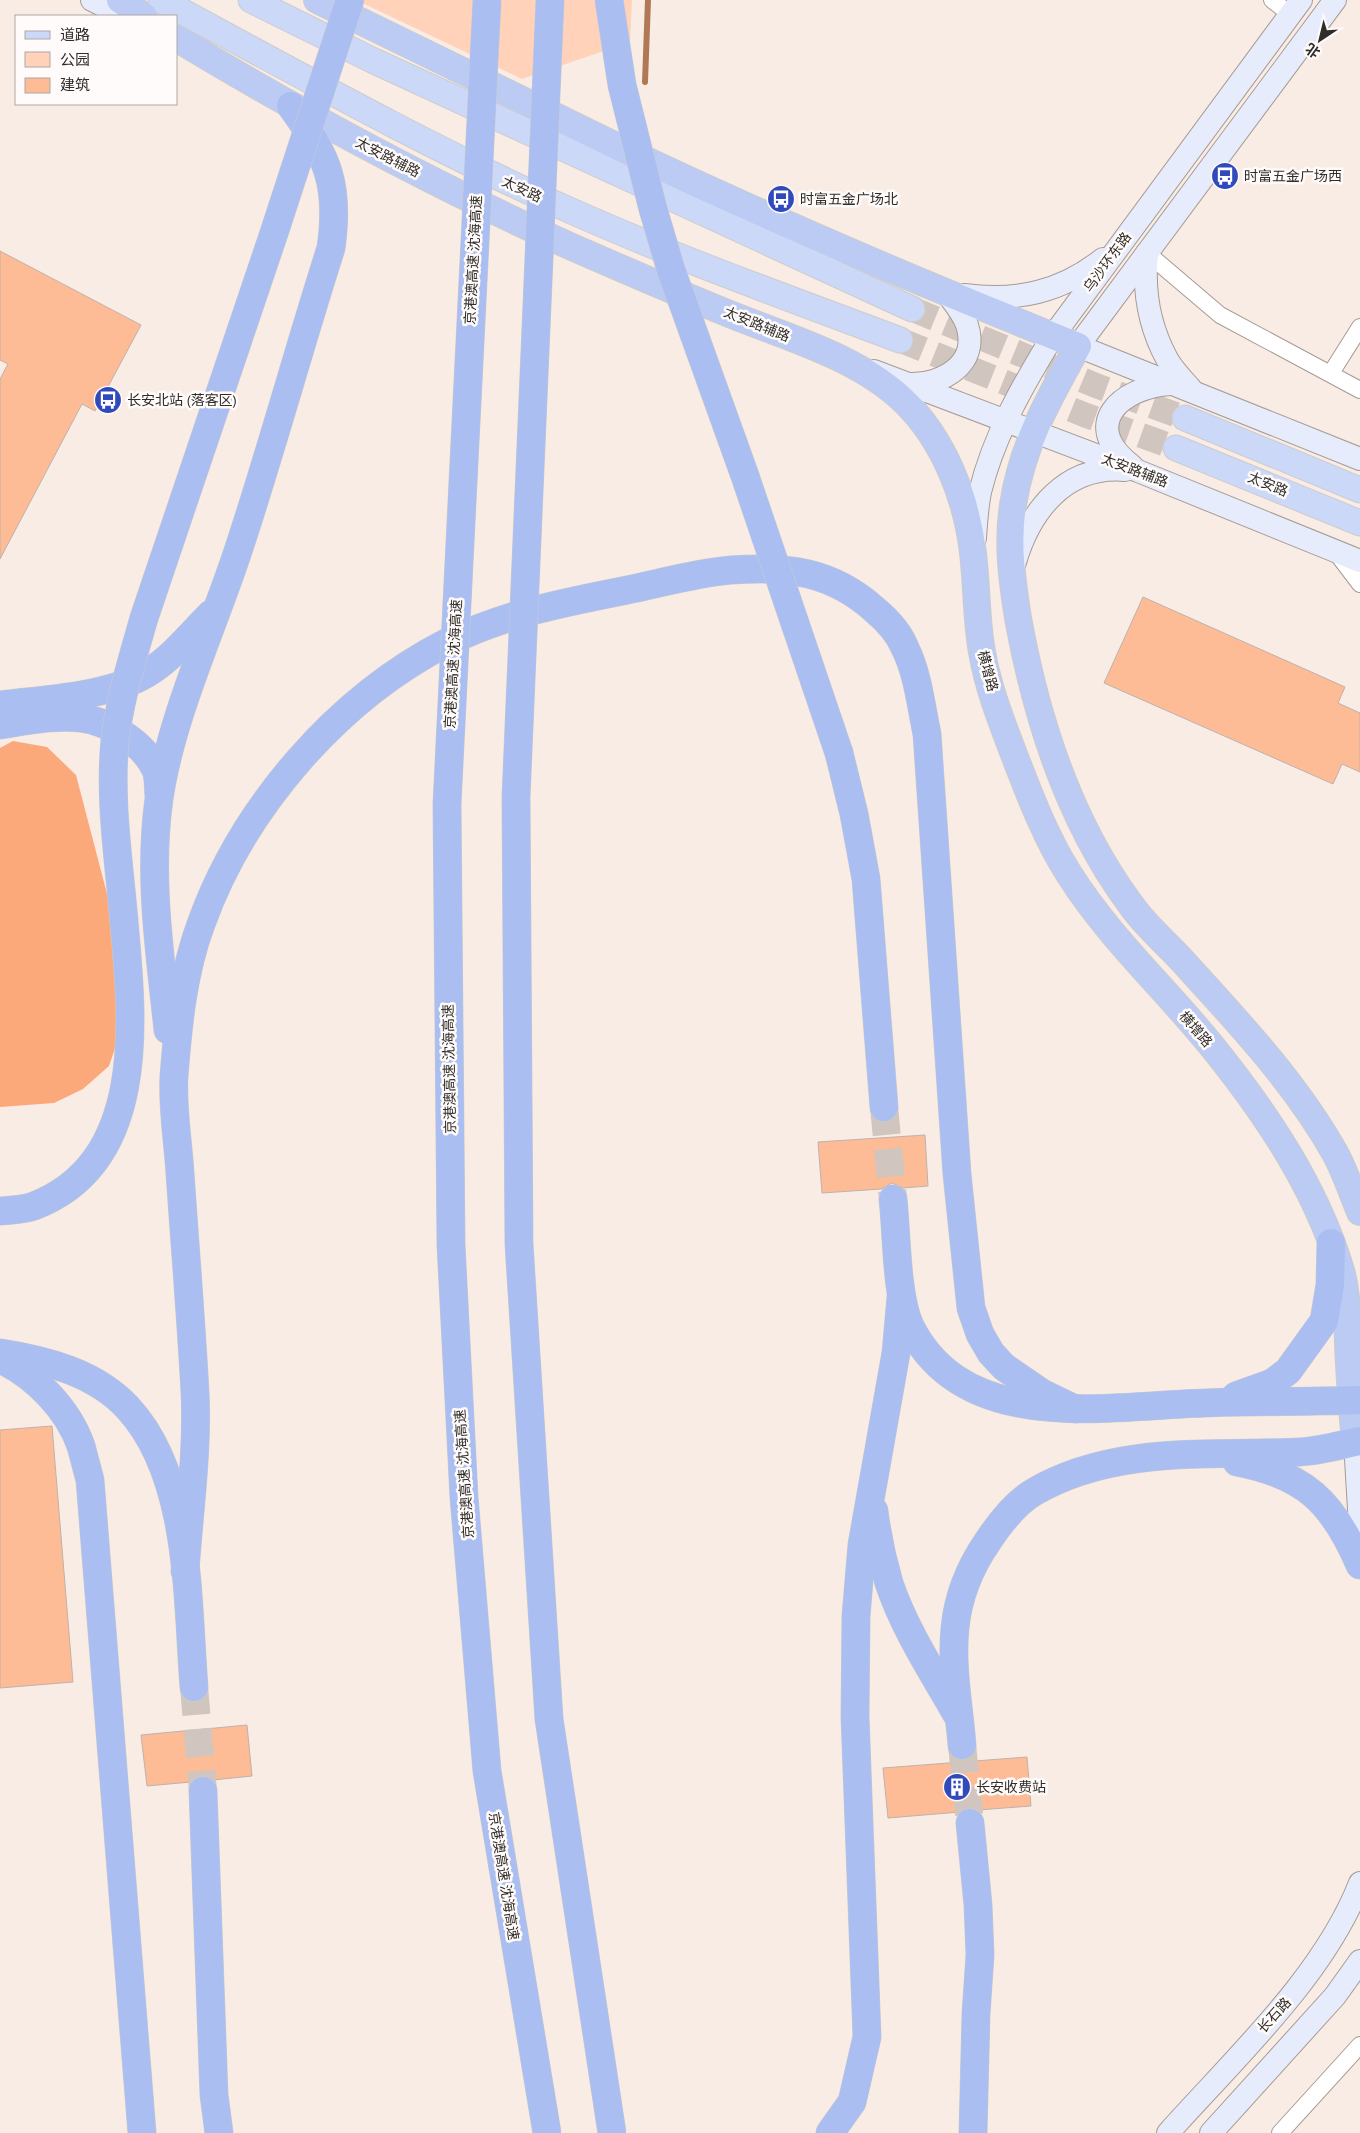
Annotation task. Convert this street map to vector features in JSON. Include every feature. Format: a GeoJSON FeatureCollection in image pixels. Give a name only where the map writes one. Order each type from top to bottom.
{"type":"FeatureCollection","features":[{"type":"Feature","properties":{"kind":"highway"},"geometry":{"type":"LineString","coordinates":[[120,0],[142,15]]}},
{"type":"Feature","properties":{"kind":"highway"},"geometry":{"type":"LineString","coordinates":[[317,0],[618,146],[750,207],[946,292],[1078,346],[1032,432],[1020,469],[1012,506],[1009,546],[1025,655],[1063,782],[1099,854],[1132,906],[1187,966],[1298,1096],[1336,1154],[1360,1212]]}},
{"type":"Feature","properties":{"kind":"highway"},"geometry":{"type":"LineString","coordinates":[[0,1211],[33,1207],[72,1185],[100,1155],[117,1118],[128,1073],[131,1001],[114,790],[115,740],[127,680],[144,618],[268,251],[350,0]]}},
{"type":"Feature","properties":{"kind":"highway","name":"京港澳高速 沈海高速"},"geometry":{"type":"LineString","coordinates":[[487,0],[447,804],[451,1245],[464,1497],[487,1771],[547,2133]]}},
{"type":"Feature","properties":{"kind":"highway"},"geometry":{"type":"LineString","coordinates":[[550,0],[516,797],[518,1244],[549,1719],[612,2133]]}},
{"type":"Feature","properties":{"kind":"highway"},"geometry":{"type":"LineString","coordinates":[[609,0],[622,85],[653,209],[671,270],[839,753],[854,814],[866,878],[884,1107]]}},
{"type":"Feature","properties":{"kind":"highway","name":"太安路辅路"},"geometry":{"type":"LineString","coordinates":[[178,39],[291,106],[493,211],[716,308],[847,360]]}},
{"type":"Feature","properties":{"kind":"highway"},"geometry":{"type":"LineString","coordinates":[[185,1571],[195,1398],[174,1082],[155,893],[155,850],[159,798],[175,734],[217,607],[239,548],[333,240],[335,200],[323,154],[311,133],[291,106]]}},
{"type":"Feature","properties":{"kind":"highway","name":"横增路"},"geometry":{"type":"LineString","coordinates":[[847,360],[903,399],[936,441],[950,469],[966,513],[973,553],[975,606],[986,667],[1003,724],[1031,799],[1067,872],[1106,926],[1214,1049],[1267,1120],[1304,1179],[1332,1243],[1341,1269],[1348,1303],[1356,1400],[1357,1442]]}},
{"type":"Feature","properties":{"kind":"highway"},"geometry":{"type":"LineString","coordinates":[[174,1082],[179,1021],[187,974],[200,924],[221,879],[269,798],[298,759],[331,725],[370,693],[411,664],[449,642],[493,623],[560,603],[724,571],[760,568],[795,570],[828,579],[858,594],[887,620],[905,647],[916,680],[927,734],[957,1174],[971,1308],[980,1334],[1004,1367],[1035,1389],[1075,1409]]}},
{"type":"Feature","properties":{"kind":"highway"},"geometry":{"type":"LineString","coordinates":[[0,705],[108,689],[148,673],[175,652],[217,607]]}},
{"type":"Feature","properties":{"kind":"highway"},"geometry":{"type":"LineString","coordinates":[[0,725],[51,718],[82,718],[98,723],[126,737],[142,751],[156,769],[159,798]]}},
{"type":"Feature","properties":{"kind":"highway"},"geometry":{"type":"LineString","coordinates":[[830,2133],[852,2102],[866,2037],[855,1726],[856,1616],[862,1545],[896,1353],[901,1297],[893,1199]]}},
{"type":"Feature","properties":{"kind":"highway"},"geometry":{"type":"LineString","coordinates":[[1206,1403],[1247,1394],[1272,1383],[1288,1371],[1300,1357],[1324,1321],[1330,1285],[1332,1243]]}},
{"type":"Feature","properties":{"kind":"highway"},"geometry":{"type":"LineString","coordinates":[[901,1297],[910,1326],[928,1355],[957,1380],[990,1396],[1027,1406],[1075,1409],[1206,1403],[1356,1400]]}},
{"type":"Feature","properties":{"kind":"highway"},"geometry":{"type":"LineString","coordinates":[[0,1353],[41,1359],[73,1371],[100,1386],[128,1407],[151,1438],[165,1471],[177,1516],[185,1571],[194,1687]]}},
{"type":"Feature","properties":{"kind":"highway"},"geometry":{"type":"LineString","coordinates":[[0,1358],[19,1367],[46,1392],[66,1417],[80,1445],[90,1480],[142,2133]]}},
{"type":"Feature","properties":{"kind":"highway"},"geometry":{"type":"LineString","coordinates":[[872,1487],[878,1537],[889,1583],[906,1624],[961,1733],[955,1660],[955,1628],[962,1592],[976,1559],[1002,1520],[1033,1493],[1072,1473],[1118,1461],[1194,1454],[1303,1452],[1357,1442]]}},
{"type":"Feature","properties":{"kind":"highway"},"geometry":{"type":"LineString","coordinates":[[1194,1454],[1264,1468],[1308,1488],[1336,1516],[1360,1565]]}},
{"type":"Feature","properties":{"kind":"highway"},"geometry":{"type":"LineString","coordinates":[[203,1791],[214,2095],[219,2133]]}},
{"type":"Feature","properties":{"kind":"highway"},"geometry":{"type":"LineString","coordinates":[[970,1823],[978,1905],[980,1955],[973,2133]]}},
{"type":"Feature","properties":{"kind":"main road"},"geometry":{"type":"LineString","coordinates":[[92,0],[122,15]]}},
{"type":"Feature","properties":{"kind":"main road","name":"太安路"},"geometry":{"type":"LineString","coordinates":[[161,0],[350,104],[521,188],[685,260],[900,340]]}},
{"type":"Feature","properties":{"kind":"main road"},"geometry":{"type":"LineString","coordinates":[[251,0],[372,60],[912,309]]}},
{"type":"Feature","properties":{"kind":"main road","name":"乌沙环东路"},"geometry":{"type":"LineString","coordinates":[[1078,346],[1335,0]]}},
{"type":"Feature","properties":{"kind":"main road","name":"乌沙环东路"},"geometry":{"type":"LineString","coordinates":[[973,553],[980,493],[1004,422],[1028,376],[1053,336],[1295,7]]}},
{"type":"Feature","properties":{"kind":"main road"},"geometry":{"type":"LineString","coordinates":[[178,44],[237,74]]}},
{"type":"Feature","properties":{"kind":"main road"},"geometry":{"type":"LineString","coordinates":[[946,292],[992,299],[1029,295],[1062,285],[1090,269],[1119,246]]}},
{"type":"Feature","properties":{"kind":"main road"},"geometry":{"type":"LineString","coordinates":[[1147,253],[1144,278],[1147,304],[1155,332],[1167,360],[1183,387]]}},
{"type":"Feature","properties":{"kind":"main road"},"geometry":{"type":"LineString","coordinates":[[906,384],[923,384],[946,378],[963,362],[968,352],[970,340],[968,326],[946,292]]}},
{"type":"Feature","properties":{"kind":"main road"},"geometry":{"type":"LineString","coordinates":[[1078,346],[1360,459]]}},
{"type":"Feature","properties":{"kind":"main road","name":"太安路辅路"},"geometry":{"type":"LineString","coordinates":[[847,360],[1004,422],[1138,471],[1360,561]]}},
{"type":"Feature","properties":{"kind":"main road"},"geometry":{"type":"LineString","coordinates":[[1138,471],[1113,448],[1108,435],[1108,422],[1112,412],[1119,402],[1137,390],[1152,385],[1183,387]]}},
{"type":"Feature","properties":{"kind":"main road"},"geometry":{"type":"LineString","coordinates":[[1184,418],[1360,490]]}},
{"type":"Feature","properties":{"kind":"main road","name":"太安路"},"geometry":{"type":"LineString","coordinates":[[1176,448],[1360,523]]}},
{"type":"Feature","properties":{"kind":"main road"},"geometry":{"type":"LineString","coordinates":[[1012,571],[1022,537],[1040,509],[1060,488],[1086,474],[1110,468],[1138,471]]}},
{"type":"Feature","properties":{"kind":"main road","name":"横增路"},"geometry":{"type":"LineString","coordinates":[[1357,1442],[1360,1526]]}},
{"type":"Feature","properties":{"kind":"main road","name":"长石路"},"geometry":{"type":"LineString","coordinates":[[1168,2133],[1298,1988],[1329,1944],[1360,1883]]}},
{"type":"Feature","properties":{"kind":"main road"},"geometry":{"type":"LineString","coordinates":[[1211,2133],[1335,1996],[1360,1961]]}},
{"type":"Feature","properties":{"kind":"street"},"geometry":{"type":"LineString","coordinates":[[1272,0],[1295,7]]}},
{"type":"Feature","properties":{"kind":"street"},"geometry":{"type":"LineString","coordinates":[[1147,253],[1220,315],[1360,390]]}},
{"type":"Feature","properties":{"kind":"street"},"geometry":{"type":"LineString","coordinates":[[1331,373],[1360,327]]}},
{"type":"Feature","properties":{"kind":"street"},"geometry":{"type":"LineString","coordinates":[[1334,551],[1360,584]]}},
{"type":"Feature","properties":{"kind":"street"},"geometry":{"type":"LineString","coordinates":[[1280,2133],[1360,2045]]}},
{"type":"Feature","properties":{"kind":"green space"},"geometry":{"type":"Polygon","coordinates":[[[356,0],[632,0],[630,42],[522,79],[356,0]]]}},
{"type":"Feature","properties":{"kind":"shaded area"},"geometry":{"type":"Polygon","coordinates":[[[13,741],[47,747],[76,775],[112,913],[121,1031],[109,1066],[83,1089],[54,1103],[0,1107],[0,748],[13,741]]]}},
{"type":"Feature","properties":{"kind":"building"},"geometry":{"type":"Polygon","coordinates":[[[0,251],[141,325],[95,411],[82,404],[0,559],[0,379],[8,364],[0,360],[0,251]]]}},
{"type":"Feature","properties":{"kind":"building"},"geometry":{"type":"Polygon","coordinates":[[[1143,597],[1345,687],[1338,703],[1360,713],[1360,772],[1342,764],[1333,784],[1104,683],[1143,597]]]}},
{"type":"Feature","properties":{"kind":"building"},"geometry":{"type":"Polygon","coordinates":[[[925,1135],[928,1186],[903,1188],[892,1183],[881,1189],[822,1193],[818,1142],[925,1135]]]}},
{"type":"Feature","properties":{"kind":"building"},"geometry":{"type":"Polygon","coordinates":[[[52,1426],[73,1682],[0,1688],[0,1430],[52,1426]]]}},
{"type":"Feature","properties":{"kind":"building"},"geometry":{"type":"Polygon","coordinates":[[[247,1725],[252,1776],[213,1780],[202,1775],[191,1782],[147,1786],[141,1735],[247,1725]]]}},
{"type":"Feature","properties":{"kind":"building","name":"长安收费站"},"geometry":{"type":"Polygon","coordinates":[[[1027,1757],[1031,1806],[978,1810],[969,1807],[960,1812],[888,1818],[883,1768],[1027,1757]]]}},
{"type":"Feature","properties":{"kind":"waterway"},"geometry":{"type":"LineString","coordinates":[[645,82],[648,0]]}},
{"type":"Feature","properties":{"kind":"tunnel"},"geometry":{"type":"LineString","coordinates":[[912,309],[1097,386],[1185,418]]}},
{"type":"Feature","properties":{"kind":"tunnel"},"geometry":{"type":"LineString","coordinates":[[900,340],[1085,415],[1176,448]]}},
{"type":"Feature","properties":{"kind":"tunnel"},"geometry":{"type":"LineString","coordinates":[[884,1107],[893,1199]]}},
{"type":"Feature","properties":{"kind":"tunnel"},"geometry":{"type":"LineString","coordinates":[[194,1687],[203,1791]]}},
{"type":"Feature","properties":{"kind":"tunnel"},"geometry":{"type":"LineString","coordinates":[[962,1745],[970,1823]]}},
{"type":"Feature","properties":{"kind":"place","name":"时富五金广场西"},"geometry":{"type":"Point","coordinates":[1225,176]}},
{"type":"Feature","properties":{"kind":"place","name":"时富五金广场北"},"geometry":{"type":"Point","coordinates":[781,199]}},
{"type":"Feature","properties":{"kind":"place","name":"长安北站 (落客区)"},"geometry":{"type":"Point","coordinates":[108,400]}},
{"type":"Feature","properties":{"kind":"place","name":"长安收费站"},"geometry":{"type":"Point","coordinates":[957,1787]}}]}
